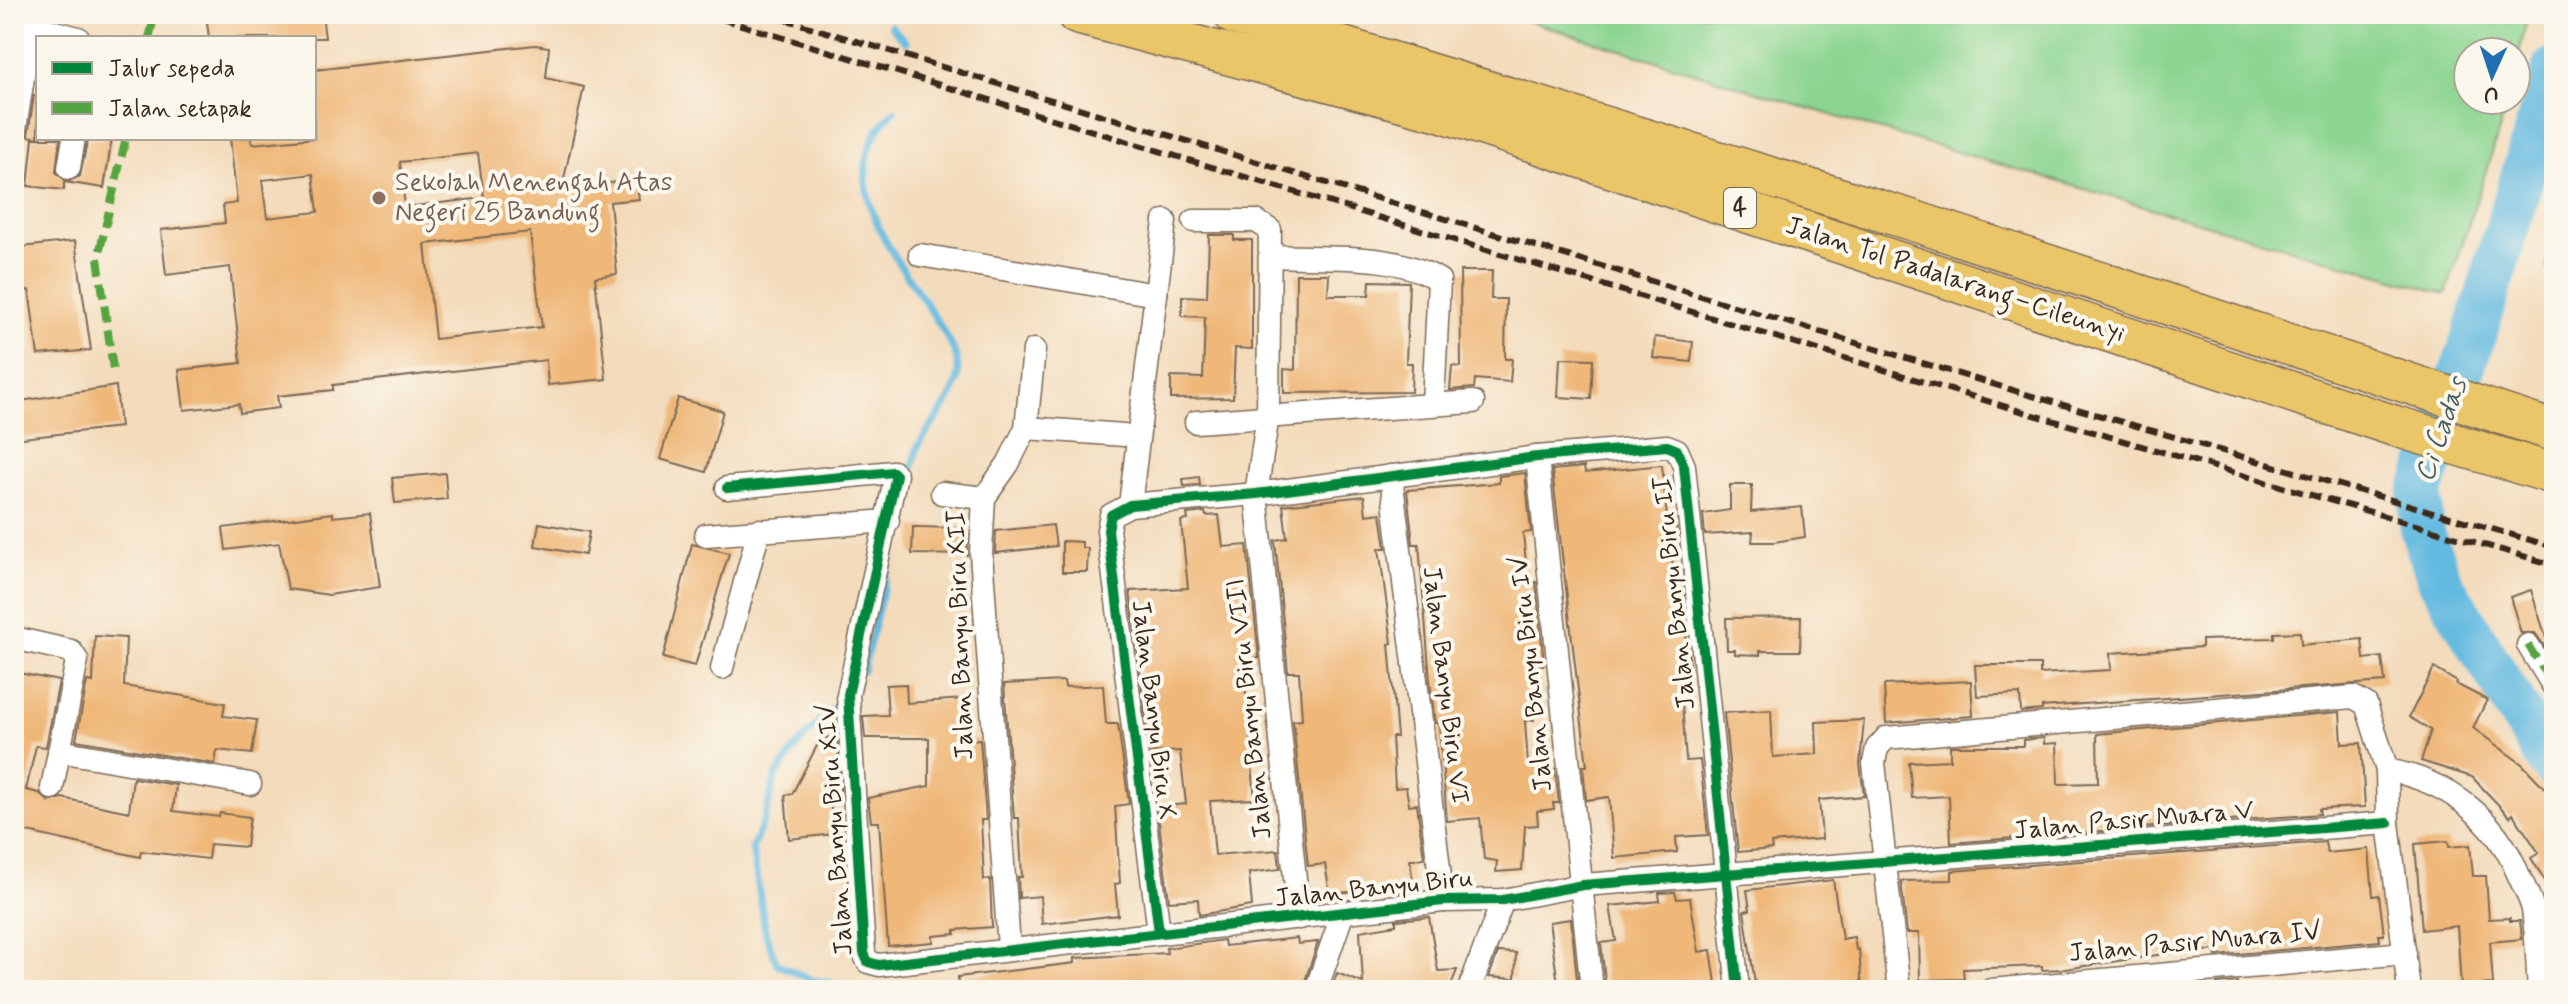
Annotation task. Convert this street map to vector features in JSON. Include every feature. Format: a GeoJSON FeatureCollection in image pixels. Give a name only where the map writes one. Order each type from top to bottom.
{"type":"FeatureCollection","features":[{"type":"Feature","properties":{"kind":"highway","name":"Jalan Tol Padalarang–Cileunyi"},"geometry":{"type":"LineString","coordinates":[[1077,14],[1440,111],[2395,426],[2554,474]]}},
{"type":"Feature","properties":{"kind":"highway","name":"Jalan Tol Padalarang–Cileunyi"},"geometry":{"type":"LineString","coordinates":[[1234,14],[1911,220],[2535,426]]}},
{"type":"Feature","properties":{"kind":"street"},"geometry":{"type":"LineString","coordinates":[[14,136],[23,23],[71,36]]}},
{"type":"Feature","properties":{"kind":"street"},"geometry":{"type":"LineString","coordinates":[[69,168],[74,140]]}},
{"type":"Feature","properties":{"kind":"street"},"geometry":{"type":"LineString","coordinates":[[1130,505],[1165,221]]}},
{"type":"Feature","properties":{"kind":"street"},"geometry":{"type":"LineString","coordinates":[[1194,221],[1256,221],[1270,230],[1270,256],[1387,261],[1426,272],[1439,280],[1433,404]]}},
{"type":"Feature","properties":{"kind":"street"},"geometry":{"type":"LineString","coordinates":[[920,255],[1156,295]]}},
{"type":"Feature","properties":{"kind":"street","name":"Jalan Banyu Biru VIII"},"geometry":{"type":"LineString","coordinates":[[1270,256],[1268,415],[1256,494],[1299,918]]}},
{"type":"Feature","properties":{"kind":"street"},"geometry":{"type":"LineString","coordinates":[[1034,350],[1026,428],[1124,435]]}},
{"type":"Feature","properties":{"kind":"street"},"geometry":{"type":"LineString","coordinates":[[1196,422],[1473,402]]}},
{"type":"Feature","properties":{"kind":"street","name":"Jalan Banyu Biru XII"},"geometry":{"type":"LineString","coordinates":[[1009,948],[981,553],[984,498],[1008,464],[1026,428]]}},
{"type":"Feature","properties":{"kind":"street","name":"Jalan Banyu Biru II"},"geometry":{"type":"LineString","coordinates":[[1130,505],[1256,494],[1537,457],[1667,446],[1677,450],[1681,458],[1738,990]]}},
{"type":"Feature","properties":{"kind":"street","name":"Jalan Banyu Biru IV"},"geometry":{"type":"LineString","coordinates":[[1537,457],[1592,990]]}},
{"type":"Feature","properties":{"kind":"street","name":"Jalan Banyu Biru XIV"},"geometry":{"type":"LineString","coordinates":[[727,488],[893,472],[898,480],[849,704],[864,953],[868,962]]}},
{"type":"Feature","properties":{"kind":"street","name":"Jalan Banyu Biru VI"},"geometry":{"type":"LineString","coordinates":[[1391,476],[1443,901]]}},
{"type":"Feature","properties":{"kind":"street"},"geometry":{"type":"LineString","coordinates":[[942,493],[984,498]]}},
{"type":"Feature","properties":{"kind":"street","name":"Jalan Banyu Biru X"},"geometry":{"type":"LineString","coordinates":[[1130,505],[1111,515],[1108,530],[1159,932]]}},
{"type":"Feature","properties":{"kind":"street"},"geometry":{"type":"LineString","coordinates":[[706,535],[888,521]]}},
{"type":"Feature","properties":{"kind":"street"},"geometry":{"type":"LineString","coordinates":[[722,668],[759,530]]}},
{"type":"Feature","properties":{"kind":"street"},"geometry":{"type":"LineString","coordinates":[[14,638],[71,651],[77,660],[52,788]]}},
{"type":"Feature","properties":{"kind":"street"},"geometry":{"type":"LineString","coordinates":[[2528,645],[2554,687]]}},
{"type":"Feature","properties":{"kind":"street"},"geometry":{"type":"LineString","coordinates":[[1899,990],[1874,763],[1877,748],[1886,738],[2353,697],[2366,704],[2387,770],[2388,823],[2409,990]]}},
{"type":"Feature","properties":{"kind":"street"},"geometry":{"type":"LineString","coordinates":[[59,751],[250,784]]}},
{"type":"Feature","properties":{"kind":"street"},"geometry":{"type":"LineString","coordinates":[[2387,770],[2439,787],[2470,806],[2498,835],[2533,907],[2544,984]]}},
{"type":"Feature","properties":{"kind":"street","name":"Jalan Pasir Muara V"},"geometry":{"type":"LineString","coordinates":[[1884,863],[2388,823]]}},
{"type":"Feature","properties":{"kind":"street","name":"Jalan Banyu Biru"},"geometry":{"type":"LineString","coordinates":[[868,962],[886,965],[1009,948],[1342,915],[1443,901],[1503,900],[1583,885],[1884,863]]}},
{"type":"Feature","properties":{"kind":"street"},"geometry":{"type":"LineString","coordinates":[[1469,990],[1503,900]]}},
{"type":"Feature","properties":{"kind":"street"},"geometry":{"type":"LineString","coordinates":[[1316,990],[1342,915]]}},
{"type":"Feature","properties":{"kind":"street","name":"Jalan Pasir Muara IV"},"geometry":{"type":"LineString","coordinates":[[1991,990],[2405,953]]}},
{"type":"Feature","properties":{"kind":"green space"},"geometry":{"type":"Polygon","coordinates":[[[1506,14],[2528,14],[2523,36],[2452,36],[2452,116],[2504,116],[2446,294],[1847,120],[1506,14]]]}},
{"type":"Feature","properties":{"kind":"building"},"geometry":{"type":"Polygon","coordinates":[[[206,14],[322,14],[325,38],[316,36],[209,36],[206,14]]]}},
{"type":"Feature","properties":{"kind":"building"},"geometry":{"type":"Polygon","coordinates":[[[535,45],[549,47],[546,78],[584,87],[562,188],[636,180],[639,199],[610,202],[617,274],[595,277],[606,379],[548,385],[546,360],[333,385],[333,390],[277,396],[279,408],[240,413],[239,404],[184,410],[179,370],[241,363],[230,267],[166,275],[161,230],[225,223],[223,205],[237,203],[230,140],[251,140],[252,144],[316,140],[316,70],[535,45]],[[478,153],[400,162],[405,207],[484,198],[478,153]],[[313,174],[262,180],[267,218],[318,212],[313,174]],[[530,232],[425,244],[435,339],[542,327],[530,232]]]}},
{"type":"Feature","properties":{"kind":"building"},"geometry":{"type":"Polygon","coordinates":[[[34,95],[36,95],[36,138],[28,136],[34,95]]]}},
{"type":"Feature","properties":{"kind":"building"},"geometry":{"type":"Polygon","coordinates":[[[33,138],[60,140],[56,172],[67,182],[80,176],[88,140],[112,140],[104,188],[64,182],[64,190],[28,186],[33,138]]]}},
{"type":"Feature","properties":{"kind":"building"},"geometry":{"type":"Polygon","coordinates":[[[1209,235],[1234,235],[1234,240],[1252,240],[1252,349],[1235,348],[1233,398],[1171,399],[1171,377],[1203,378],[1205,317],[1182,316],[1182,296],[1207,297],[1209,235]]]}},
{"type":"Feature","properties":{"kind":"building"},"geometry":{"type":"Polygon","coordinates":[[[75,241],[91,350],[38,355],[29,290],[14,292],[14,248],[75,241]]]}},
{"type":"Feature","properties":{"kind":"building"},"geometry":{"type":"Polygon","coordinates":[[[1460,271],[1492,271],[1491,299],[1506,299],[1505,359],[1512,359],[1510,382],[1475,379],[1474,388],[1450,390],[1452,366],[1461,367],[1460,271]]]}},
{"type":"Feature","properties":{"kind":"building"},"geometry":{"type":"Polygon","coordinates":[[[1296,274],[1329,274],[1328,295],[1369,295],[1370,281],[1409,282],[1406,363],[1412,363],[1411,392],[1284,393],[1284,369],[1295,370],[1296,274]]]}},
{"type":"Feature","properties":{"kind":"building"},"geometry":{"type":"Polygon","coordinates":[[[1655,337],[1693,342],[1691,362],[1653,358],[1655,337]]]}},
{"type":"Feature","properties":{"kind":"building"},"geometry":{"type":"Polygon","coordinates":[[[1560,358],[1593,359],[1591,399],[1558,397],[1560,358]]]}},
{"type":"Feature","properties":{"kind":"building"},"geometry":{"type":"Polygon","coordinates":[[[116,386],[120,427],[14,439],[14,402],[116,386]]]}},
{"type":"Feature","properties":{"kind":"building"},"geometry":{"type":"Polygon","coordinates":[[[678,398],[723,411],[706,472],[660,459],[678,398]]]}},
{"type":"Feature","properties":{"kind":"building"},"geometry":{"type":"Polygon","coordinates":[[[1662,465],[1667,518],[1675,517],[1677,537],[1671,538],[1677,611],[1681,634],[1686,634],[1690,668],[1685,669],[1689,702],[1682,703],[1686,761],[1700,760],[1708,835],[1676,837],[1677,852],[1614,858],[1609,797],[1586,800],[1583,766],[1587,766],[1552,470],[1584,467],[1585,473],[1662,465]]]}},
{"type":"Feature","properties":{"kind":"building"},"geometry":{"type":"Polygon","coordinates":[[[445,473],[447,499],[395,503],[392,478],[445,473]]]}},
{"type":"Feature","properties":{"kind":"building"},"geometry":{"type":"Polygon","coordinates":[[[1525,473],[1531,532],[1523,533],[1528,583],[1536,582],[1544,665],[1537,665],[1543,709],[1532,710],[1534,720],[1525,721],[1528,765],[1548,763],[1549,770],[1555,769],[1559,803],[1553,803],[1554,809],[1537,811],[1538,825],[1525,826],[1522,870],[1496,872],[1497,861],[1484,859],[1480,818],[1447,821],[1439,723],[1435,723],[1430,681],[1419,544],[1413,544],[1407,490],[1499,483],[1499,476],[1525,473]]]}},
{"type":"Feature","properties":{"kind":"building"},"geometry":{"type":"Polygon","coordinates":[[[1199,477],[1200,485],[1184,486],[1183,479],[1199,477]]]}},
{"type":"Feature","properties":{"kind":"building"},"geometry":{"type":"Polygon","coordinates":[[[1730,485],[1752,485],[1751,512],[1802,507],[1805,537],[1752,542],[1753,532],[1705,535],[1703,514],[1730,510],[1730,485]]]}},
{"type":"Feature","properties":{"kind":"building"},"geometry":{"type":"Polygon","coordinates":[[[1364,496],[1366,515],[1381,513],[1386,548],[1379,548],[1392,643],[1389,644],[1397,737],[1392,737],[1395,788],[1406,787],[1409,805],[1417,804],[1424,858],[1410,860],[1414,890],[1393,893],[1392,887],[1330,894],[1325,864],[1308,866],[1293,721],[1302,720],[1299,672],[1288,672],[1275,540],[1287,538],[1283,505],[1364,496]]]}},
{"type":"Feature","properties":{"kind":"building"},"geometry":{"type":"Polygon","coordinates":[[[1205,512],[1206,516],[1219,515],[1223,547],[1247,545],[1259,658],[1243,659],[1255,799],[1210,801],[1215,855],[1278,850],[1280,869],[1249,873],[1252,906],[1199,915],[1198,899],[1169,901],[1157,807],[1186,804],[1180,751],[1150,753],[1130,591],[1188,588],[1181,521],[1188,520],[1187,514],[1205,512]]]}},
{"type":"Feature","properties":{"kind":"building"},"geometry":{"type":"Polygon","coordinates":[[[333,513],[333,517],[370,513],[380,587],[329,595],[288,589],[279,543],[226,550],[223,528],[333,513]]]}},
{"type":"Feature","properties":{"kind":"building"},"geometry":{"type":"Polygon","coordinates":[[[539,523],[589,532],[585,555],[535,546],[539,523]]]}},
{"type":"Feature","properties":{"kind":"building"},"geometry":{"type":"Polygon","coordinates":[[[1053,525],[1056,546],[995,553],[996,531],[1053,525]]]}},
{"type":"Feature","properties":{"kind":"building"},"geometry":{"type":"Polygon","coordinates":[[[913,527],[960,528],[960,535],[968,534],[967,555],[912,554],[913,527]]]}},
{"type":"Feature","properties":{"kind":"building"},"geometry":{"type":"Polygon","coordinates":[[[1062,541],[1082,542],[1082,548],[1088,548],[1087,572],[1062,572],[1062,541]]]}},
{"type":"Feature","properties":{"kind":"building"},"geometry":{"type":"Polygon","coordinates":[[[692,544],[729,553],[695,666],[663,658],[692,544]]]}},
{"type":"Feature","properties":{"kind":"building"},"geometry":{"type":"Polygon","coordinates":[[[2531,590],[2552,657],[2535,633],[2521,633],[2510,597],[2531,590]]]}},
{"type":"Feature","properties":{"kind":"building"},"geometry":{"type":"Polygon","coordinates":[[[1801,617],[1800,651],[1760,651],[1760,655],[1735,654],[1735,650],[1727,650],[1726,618],[1801,617]]]}},
{"type":"Feature","properties":{"kind":"building"},"geometry":{"type":"Polygon","coordinates":[[[2300,632],[2301,645],[2362,639],[2364,659],[2382,657],[2385,682],[2042,707],[2042,710],[2021,712],[2020,694],[1977,696],[1975,665],[2040,665],[2040,674],[2111,670],[2110,653],[2202,647],[2202,640],[2274,638],[2274,633],[2300,632]]]}},
{"type":"Feature","properties":{"kind":"building"},"geometry":{"type":"Polygon","coordinates":[[[95,636],[126,638],[124,686],[225,703],[223,716],[257,720],[252,754],[217,750],[215,764],[76,740],[87,681],[93,682],[95,636]]]}},
{"type":"Feature","properties":{"kind":"building"},"geometry":{"type":"Polygon","coordinates":[[[2434,668],[2487,700],[2473,728],[2522,764],[2554,798],[2554,895],[2531,858],[2539,853],[2513,814],[2510,817],[2472,777],[2421,761],[2431,730],[2409,717],[2434,668]]]}},
{"type":"Feature","properties":{"kind":"building"},"geometry":{"type":"Polygon","coordinates":[[[14,672],[59,681],[46,747],[36,746],[26,790],[39,793],[49,802],[62,798],[129,812],[133,778],[176,785],[173,811],[219,817],[220,813],[250,817],[246,847],[210,844],[208,859],[141,851],[140,857],[14,829],[14,672]]]}},
{"type":"Feature","properties":{"kind":"building"},"geometry":{"type":"Polygon","coordinates":[[[1064,681],[1065,687],[1103,685],[1106,724],[1118,724],[1129,804],[1115,806],[1120,883],[1115,884],[1118,915],[1042,924],[1040,896],[1019,898],[1018,877],[1022,877],[1019,818],[1014,818],[1004,684],[1064,681]]]}},
{"type":"Feature","properties":{"kind":"building"},"geometry":{"type":"Polygon","coordinates":[[[1971,681],[1973,716],[1886,723],[1884,685],[1971,681]]]}},
{"type":"Feature","properties":{"kind":"building"},"geometry":{"type":"Polygon","coordinates":[[[906,684],[907,703],[963,699],[965,740],[980,739],[986,820],[981,820],[984,880],[990,879],[992,927],[955,930],[955,934],[933,936],[933,942],[888,946],[879,822],[871,822],[868,798],[929,786],[929,738],[865,738],[863,716],[888,715],[886,685],[906,684]]]}},
{"type":"Feature","properties":{"kind":"building"},"geometry":{"type":"Polygon","coordinates":[[[1771,710],[1773,757],[1817,754],[1816,722],[1864,720],[1860,764],[1864,796],[1819,800],[1822,839],[1771,843],[1772,849],[1738,852],[1724,713],[1771,710]]]}},
{"type":"Feature","properties":{"kind":"building"},"geometry":{"type":"Polygon","coordinates":[[[2340,712],[2342,744],[2361,743],[2365,807],[2319,809],[2320,814],[1951,843],[1949,796],[1912,798],[1909,762],[1950,760],[1950,746],[2023,746],[2023,740],[2044,738],[2044,744],[2057,743],[2058,784],[2098,783],[2097,734],[2340,712]]]}},
{"type":"Feature","properties":{"kind":"building"},"geometry":{"type":"Polygon","coordinates":[[[837,737],[840,790],[829,790],[834,834],[789,839],[785,795],[792,794],[821,738],[837,737]]]}},
{"type":"Feature","properties":{"kind":"building"},"geometry":{"type":"Polygon","coordinates":[[[2448,841],[2449,847],[2470,845],[2473,876],[2486,876],[2489,919],[2520,921],[2522,939],[2490,942],[2493,984],[2461,986],[2457,926],[2422,930],[2415,844],[2448,841]]]}},
{"type":"Feature","properties":{"kind":"building"},"geometry":{"type":"Polygon","coordinates":[[[2325,842],[2327,853],[2369,849],[2373,896],[2379,895],[2384,935],[2379,935],[2380,941],[2216,956],[2215,950],[2164,954],[2065,969],[2042,970],[2042,966],[1963,969],[1964,979],[1920,980],[1919,933],[1907,933],[1901,881],[1952,880],[1952,871],[2325,842]]]}},
{"type":"Feature","properties":{"kind":"building"},"geometry":{"type":"Polygon","coordinates":[[[1833,880],[1842,939],[1854,937],[1856,950],[1859,949],[1862,990],[1756,990],[1744,911],[1750,910],[1747,890],[1833,880]]]}},
{"type":"Feature","properties":{"kind":"building"},"geometry":{"type":"Polygon","coordinates":[[[1675,892],[1677,899],[1690,898],[1699,952],[1711,950],[1717,990],[1606,990],[1601,943],[1616,941],[1610,906],[1660,901],[1659,893],[1675,892]]]}},
{"type":"Feature","properties":{"kind":"building"},"geometry":{"type":"Polygon","coordinates":[[[1429,917],[1438,971],[1457,970],[1449,990],[1331,990],[1337,973],[1363,983],[1360,931],[1396,925],[1396,920],[1429,917]]]}},
{"type":"Feature","properties":{"kind":"building"},"geometry":{"type":"Polygon","coordinates":[[[1571,919],[1578,990],[1559,990],[1549,922],[1571,919]]]}},
{"type":"Feature","properties":{"kind":"building"},"geometry":{"type":"Polygon","coordinates":[[[1297,938],[1298,944],[1318,942],[1302,990],[958,990],[958,977],[1075,963],[1075,958],[1167,953],[1166,948],[1224,940],[1225,946],[1297,938]]]}},
{"type":"Feature","properties":{"kind":"building"},"geometry":{"type":"Polygon","coordinates":[[[1498,952],[1516,953],[1515,979],[1489,977],[1498,952]]]}},
{"type":"Feature","properties":{"kind":"building"},"geometry":{"type":"Polygon","coordinates":[[[2237,982],[2238,990],[2218,990],[2217,984],[2237,982]]]}},
{"type":"Feature","properties":{"kind":"waterway"},"geometry":{"type":"LineString","coordinates":[[891,26],[906,42]]}},
{"type":"Feature","properties":{"kind":"waterway","name":"Ci Cadas"},"geometry":{"type":"LineString","coordinates":[[2554,69],[2483,309],[2420,495],[2422,531],[2440,581],[2554,770]]}},
{"type":"Feature","properties":{"kind":"waterway"},"geometry":{"type":"LineString","coordinates":[[863,671],[917,449],[952,394],[958,375],[952,346],[894,256],[871,208],[866,184],[867,159],[877,132],[894,111]]}},
{"type":"Feature","properties":{"kind":"waterway"},"geometry":{"type":"LineString","coordinates":[[2548,267],[2554,247]]}},
{"type":"Feature","properties":{"kind":"waterway"},"geometry":{"type":"LineString","coordinates":[[836,990],[831,983],[812,980],[777,964],[766,935],[752,848],[765,818],[775,777],[796,747],[828,712],[843,703]]}},
{"type":"Feature","properties":{"kind":"railway"},"geometry":{"type":"LineString","coordinates":[[705,14],[2017,410],[2554,565]]}},
{"type":"Feature","properties":{"kind":"railway"},"geometry":{"type":"LineString","coordinates":[[767,14],[2022,393],[2554,547]]}},
{"type":"Feature","properties":{"kind":"marked path"},"geometry":{"type":"LineString","coordinates":[[150,36],[155,14]]}},
{"type":"Feature","properties":{"kind":"marked path"},"geometry":{"type":"LineString","coordinates":[[113,369],[98,258],[126,140]]}},
{"type":"Feature","properties":{"kind":"marked path"},"geometry":{"type":"LineString","coordinates":[[2528,645],[2554,687]]}},
{"type":"Feature","properties":{"kind":"cycle path"},"geometry":{"type":"LineString","coordinates":[[1159,932],[1108,530],[1111,515],[1130,505],[1256,494],[1537,457],[1667,446],[1677,450],[1684,466],[1738,990]]}},
{"type":"Feature","properties":{"kind":"cycle path"},"geometry":{"type":"LineString","coordinates":[[727,488],[893,472],[896,475],[848,695],[864,953],[868,962],[879,965],[1443,901],[1503,900],[1583,885],[2388,823]]}},
{"type":"Feature","properties":{"kind":"place","name":"Sekolah Menengah Atas Negeri 25 Bandung"},"geometry":{"type":"Point","coordinates":[379,198]}}]}
